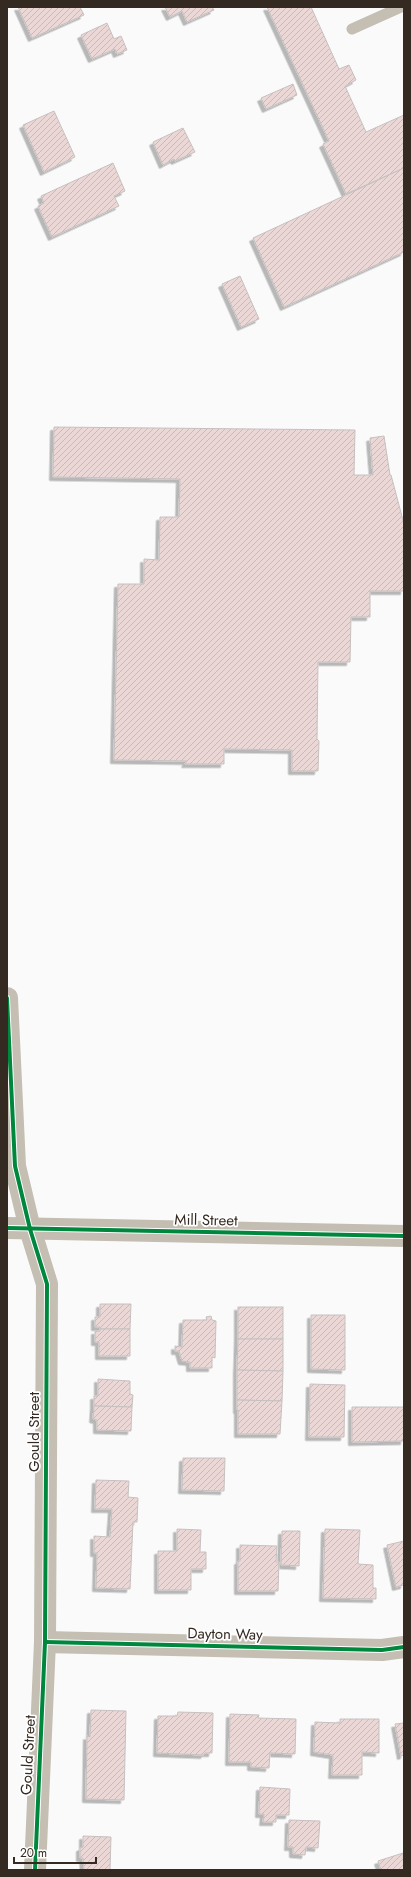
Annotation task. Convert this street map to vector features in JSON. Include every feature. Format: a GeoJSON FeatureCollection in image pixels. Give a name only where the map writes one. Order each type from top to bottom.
{"type":"FeatureCollection","features":[{"type":"Feature","properties":{"kind":"main road","name":"Mill Street"},"geometry":{"type":"LineString","coordinates":[[7,1228],[404,1236]]}},
{"type":"Feature","properties":{"kind":"street","name":"Gould Street"},"geometry":{"type":"LineString","coordinates":[[7,998],[15,1166],[30,1229],[47,1284],[46,1642],[35,1870]]}},
{"type":"Feature","properties":{"kind":"street","name":"Dayton Way"},"geometry":{"type":"LineString","coordinates":[[46,1642],[382,1650],[404,1647]]}},
{"type":"Feature","properties":{"kind":"lane"},"geometry":{"type":"LineString","coordinates":[[352,29],[400,7]]}},
{"type":"Feature","properties":{"kind":"building"},"geometry":{"type":"Polygon","coordinates":[[[18,7],[80,7],[84,15],[32,38],[18,7]]]}},
{"type":"Feature","properties":{"kind":"building"},"geometry":{"type":"Polygon","coordinates":[[[165,7],[212,7],[214,10],[187,22],[182,11],[170,17],[165,7]]]}},
{"type":"Feature","properties":{"kind":"building"},"geometry":{"type":"Polygon","coordinates":[[[267,7],[311,7],[339,69],[349,65],[356,80],[345,86],[366,132],[404,115],[404,168],[346,194],[323,144],[329,141],[267,7]]]}},
{"type":"Feature","properties":{"kind":"building"},"geometry":{"type":"Polygon","coordinates":[[[107,23],[114,39],[121,36],[127,50],[117,54],[115,49],[92,59],[81,35],[107,23]]]}},
{"type":"Feature","properties":{"kind":"building"},"geometry":{"type":"Polygon","coordinates":[[[293,84],[297,95],[266,109],[261,98],[293,84]]]}},
{"type":"Feature","properties":{"kind":"building"},"geometry":{"type":"Polygon","coordinates":[[[54,111],[75,157],[44,172],[23,125],[54,111]]]}},
{"type":"Feature","properties":{"kind":"building"},"geometry":{"type":"Polygon","coordinates":[[[183,128],[195,152],[175,161],[174,159],[163,165],[153,142],[183,128]]]}},
{"type":"Feature","properties":{"kind":"building"},"geometry":{"type":"Polygon","coordinates":[[[113,163],[125,191],[114,196],[119,206],[52,237],[38,206],[44,203],[41,196],[113,163]]]}},
{"type":"Feature","properties":{"kind":"building"},"geometry":{"type":"Polygon","coordinates":[[[404,168],[404,252],[284,307],[253,238],[404,168]]]}},
{"type":"Feature","properties":{"kind":"building"},"geometry":{"type":"Polygon","coordinates":[[[240,276],[259,319],[241,327],[222,284],[240,276]]]}},
{"type":"Feature","properties":{"kind":"building"},"geometry":{"type":"Polygon","coordinates":[[[54,427],[355,430],[354,475],[373,475],[370,438],[384,436],[390,475],[404,524],[404,591],[370,591],[370,617],[351,617],[350,662],[318,662],[318,771],[292,771],[292,750],[224,749],[224,764],[185,764],[187,761],[114,760],[118,584],[144,584],[144,559],[159,560],[160,517],[179,517],[180,479],[53,477],[54,427]]]}},
{"type":"Feature","properties":{"kind":"building"},"geometry":{"type":"Polygon","coordinates":[[[100,1304],[131,1304],[130,1329],[100,1329],[100,1327],[95,1327],[95,1317],[100,1317],[100,1304]]]}},
{"type":"Feature","properties":{"kind":"building"},"geometry":{"type":"Polygon","coordinates":[[[238,1307],[283,1307],[283,1339],[238,1339],[238,1307]]]}},
{"type":"Feature","properties":{"kind":"building"},"geometry":{"type":"Polygon","coordinates":[[[311,1315],[345,1315],[345,1370],[311,1369],[311,1315]]]}},
{"type":"Feature","properties":{"kind":"building"},"geometry":{"type":"Polygon","coordinates":[[[211,1316],[212,1320],[216,1321],[215,1358],[212,1357],[212,1368],[190,1368],[190,1362],[182,1361],[179,1351],[175,1351],[175,1346],[182,1347],[183,1320],[207,1320],[206,1317],[211,1316]]]}},
{"type":"Feature","properties":{"kind":"building"},"geometry":{"type":"Polygon","coordinates":[[[100,1329],[130,1329],[130,1356],[99,1356],[99,1342],[95,1342],[95,1331],[100,1331],[100,1329]]]}},
{"type":"Feature","properties":{"kind":"building"},"geometry":{"type":"Polygon","coordinates":[[[238,1339],[283,1339],[283,1371],[237,1370],[238,1339]]]}},
{"type":"Feature","properties":{"kind":"building"},"geometry":{"type":"Polygon","coordinates":[[[237,1370],[283,1371],[282,1401],[237,1400],[237,1370]]]}},
{"type":"Feature","properties":{"kind":"building"},"geometry":{"type":"Polygon","coordinates":[[[98,1379],[130,1381],[130,1394],[133,1395],[132,1407],[94,1406],[94,1396],[98,1396],[98,1379]]]}},
{"type":"Feature","properties":{"kind":"building"},"geometry":{"type":"Polygon","coordinates":[[[310,1384],[345,1385],[344,1437],[309,1437],[310,1384]]]}},
{"type":"Feature","properties":{"kind":"building"},"geometry":{"type":"Polygon","coordinates":[[[237,1400],[282,1401],[280,1434],[238,1434],[237,1400]]]}},
{"type":"Feature","properties":{"kind":"building"},"geometry":{"type":"Polygon","coordinates":[[[94,1406],[132,1407],[131,1431],[97,1430],[97,1420],[93,1419],[94,1406]]]}},
{"type":"Feature","properties":{"kind":"building"},"geometry":{"type":"Polygon","coordinates":[[[352,1407],[404,1407],[404,1441],[352,1442],[352,1407]]]}},
{"type":"Feature","properties":{"kind":"building"},"geometry":{"type":"Polygon","coordinates":[[[183,1458],[225,1458],[224,1491],[182,1490],[183,1458]]]}},
{"type":"Feature","properties":{"kind":"building"},"geometry":{"type":"Polygon","coordinates":[[[96,1480],[129,1481],[128,1497],[138,1498],[137,1522],[133,1522],[130,1589],[96,1588],[97,1553],[94,1553],[94,1536],[110,1537],[112,1509],[95,1509],[96,1480]]]}},
{"type":"Feature","properties":{"kind":"building"},"geometry":{"type":"Polygon","coordinates":[[[177,1529],[201,1530],[200,1552],[206,1552],[206,1569],[191,1569],[191,1590],[158,1590],[158,1551],[177,1551],[177,1529]]]}},
{"type":"Feature","properties":{"kind":"building"},"geometry":{"type":"Polygon","coordinates":[[[325,1529],[360,1530],[358,1564],[373,1565],[373,1588],[376,1588],[376,1599],[323,1598],[325,1529]]]}},
{"type":"Feature","properties":{"kind":"building"},"geometry":{"type":"Polygon","coordinates":[[[282,1531],[300,1531],[299,1566],[281,1565],[282,1531]]]}},
{"type":"Feature","properties":{"kind":"building"},"geometry":{"type":"Polygon","coordinates":[[[404,1541],[404,1585],[396,1587],[387,1545],[404,1541]]]}},
{"type":"Feature","properties":{"kind":"building"},"geometry":{"type":"Polygon","coordinates":[[[240,1545],[277,1546],[276,1562],[279,1562],[278,1591],[238,1591],[238,1561],[240,1561],[240,1545]]]}},
{"type":"Feature","properties":{"kind":"building"},"geometry":{"type":"Polygon","coordinates":[[[91,1710],[126,1711],[124,1800],[86,1799],[87,1736],[90,1737],[91,1710]]]}},
{"type":"Feature","properties":{"kind":"building"},"geometry":{"type":"Polygon","coordinates":[[[178,1712],[213,1713],[212,1753],[205,1753],[204,1755],[157,1753],[158,1716],[177,1716],[178,1712]]]}},
{"type":"Feature","properties":{"kind":"building"},"geometry":{"type":"Polygon","coordinates":[[[230,1714],[259,1715],[258,1718],[296,1719],[295,1754],[270,1753],[269,1768],[251,1767],[251,1762],[229,1762],[230,1714]]]}},
{"type":"Feature","properties":{"kind":"building"},"geometry":{"type":"Polygon","coordinates":[[[340,1719],[379,1719],[379,1753],[362,1752],[362,1775],[332,1775],[333,1755],[314,1752],[315,1722],[340,1723],[340,1719]]]}},
{"type":"Feature","properties":{"kind":"building"},"geometry":{"type":"Polygon","coordinates":[[[404,1723],[404,1755],[401,1756],[395,1724],[404,1723]]]}},
{"type":"Feature","properties":{"kind":"building"},"geometry":{"type":"Polygon","coordinates":[[[260,1787],[290,1789],[289,1815],[276,1815],[276,1822],[263,1822],[264,1814],[259,1814],[260,1787]]]}},
{"type":"Feature","properties":{"kind":"building"},"geometry":{"type":"Polygon","coordinates":[[[289,1820],[320,1821],[318,1848],[306,1847],[305,1855],[293,1854],[293,1847],[288,1847],[289,1820]]]}},
{"type":"Feature","properties":{"kind":"building"},"geometry":{"type":"Polygon","coordinates":[[[83,1836],[111,1837],[110,1870],[84,1870],[83,1858],[80,1858],[80,1848],[83,1847],[83,1836]]]}},
{"type":"Feature","properties":{"kind":"building"},"geometry":{"type":"Polygon","coordinates":[[[403,1853],[404,1870],[381,1870],[378,1861],[403,1853]]]}},
{"type":"Feature","properties":{"kind":"cycle path"},"geometry":{"type":"LineString","coordinates":[[7,998],[15,1166],[30,1229],[47,1284],[45,1642],[35,1870]]}},
{"type":"Feature","properties":{"kind":"cycle path"},"geometry":{"type":"LineString","coordinates":[[7,1228],[404,1236]]}},
{"type":"Feature","properties":{"kind":"cycle path"},"geometry":{"type":"LineString","coordinates":[[45,1642],[382,1650],[404,1647]]}}]}
